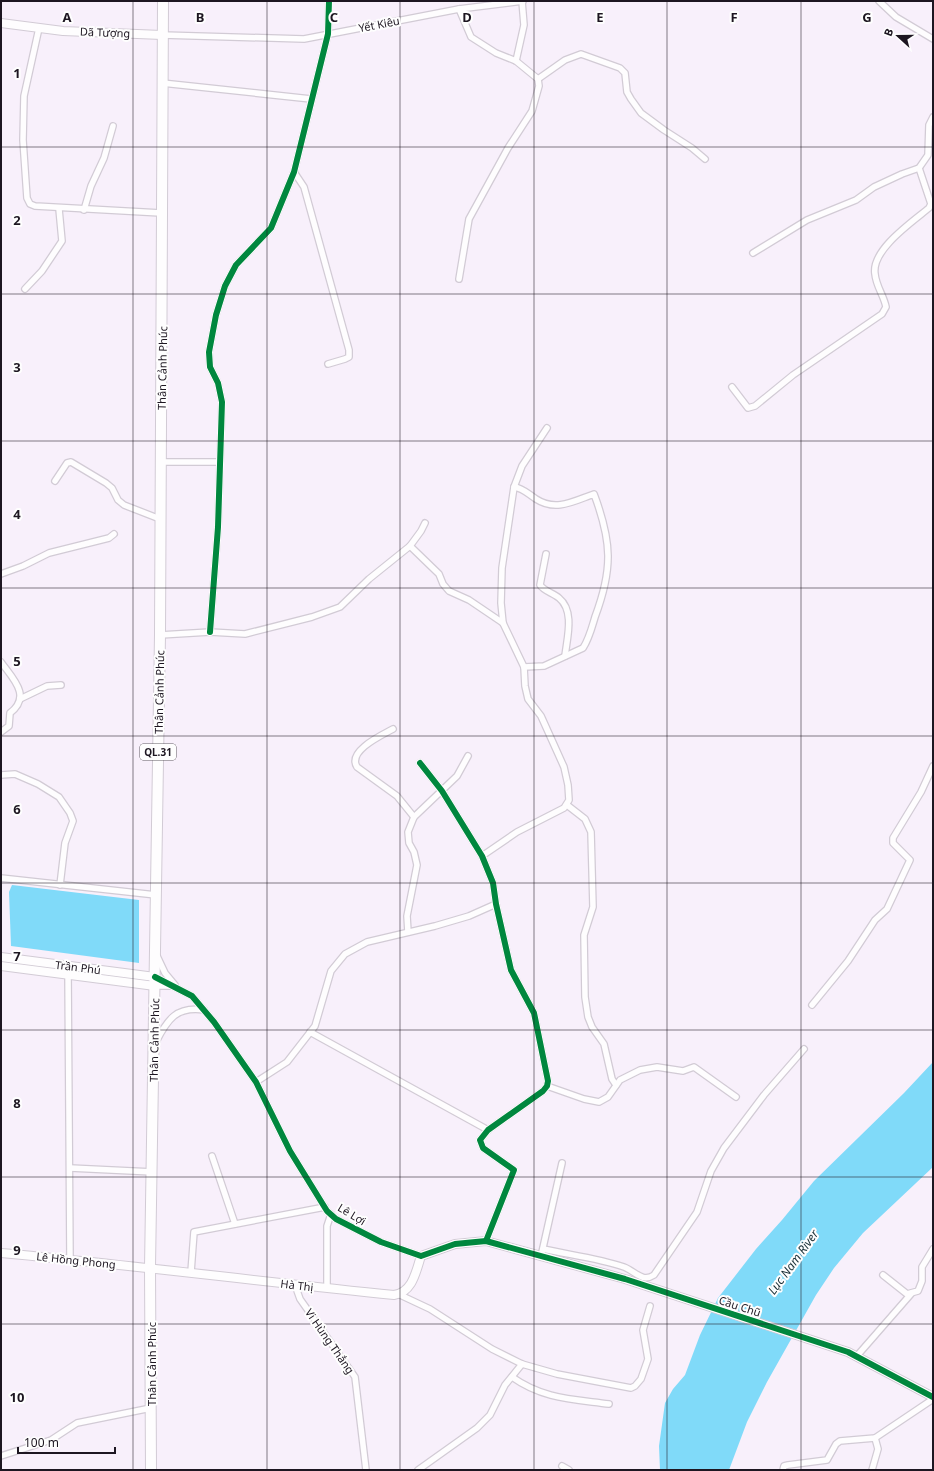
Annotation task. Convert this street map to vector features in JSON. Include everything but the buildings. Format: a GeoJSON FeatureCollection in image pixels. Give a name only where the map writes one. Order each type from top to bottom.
{"type":"FeatureCollection","features":[{"type":"Feature","properties":{"kind":"highway","name":"QL.31"},"geometry":{"type":"LineString","coordinates":[[162,35],[163,1]]}},
{"type":"Feature","properties":{"kind":"highway","name":"Thân Cảnh Phúc"},"geometry":{"type":"LineString","coordinates":[[151,1470],[150,1267],[153,1172],[160,635],[162,35]]}},
{"type":"Feature","properties":{"kind":"street"},"geometry":{"type":"LineString","coordinates":[[210,632],[222,402],[218,383],[210,367],[209,352],[216,315],[225,286],[236,265],[271,228],[294,172],[328,34],[329,1]]}},
{"type":"Feature","properties":{"kind":"street","name":"Yết Kiêu"},"geometry":{"type":"LineString","coordinates":[[162,35],[304,39],[459,9],[522,1]]}},
{"type":"Feature","properties":{"kind":"street"},"geometry":{"type":"LineString","coordinates":[[516,61],[524,25],[522,1]]}},
{"type":"Feature","properties":{"kind":"street"},"geometry":{"type":"LineString","coordinates":[[879,1],[896,17],[933,39]]}},
{"type":"Feature","properties":{"kind":"street"},"geometry":{"type":"LineString","coordinates":[[459,9],[471,37],[496,53],[516,61],[538,79]]}},
{"type":"Feature","properties":{"kind":"street","name":"Dã Tượng"},"geometry":{"type":"LineString","coordinates":[[1,23],[63,31],[162,35]]}},
{"type":"Feature","properties":{"kind":"street"},"geometry":{"type":"LineString","coordinates":[[39,28],[24,96],[23,140],[27,198],[30,204],[59,209],[161,213]]}},
{"type":"Feature","properties":{"kind":"street"},"geometry":{"type":"LineString","coordinates":[[538,79],[565,60],[581,54],[620,68],[625,73],[628,92],[631,99],[641,113],[692,148],[705,159]]}},
{"type":"Feature","properties":{"kind":"street"},"geometry":{"type":"LineString","coordinates":[[459,279],[469,219],[508,148],[532,111],[538,91],[538,79]]}},
{"type":"Feature","properties":{"kind":"street"},"geometry":{"type":"LineString","coordinates":[[162,83],[311,99]]}},
{"type":"Feature","properties":{"kind":"street"},"geometry":{"type":"LineString","coordinates":[[753,252],[807,220],[856,200],[874,187],[918,168],[928,155],[930,125],[933,117]]}},
{"type":"Feature","properties":{"kind":"street"},"geometry":{"type":"LineString","coordinates":[[84,210],[91,186],[104,158],[113,126]]}},
{"type":"Feature","properties":{"kind":"street"},"geometry":{"type":"LineString","coordinates":[[732,387],[745,406],[751,408],[793,375],[882,314],[886,307],[875,275],[877,262],[888,243],[929,208],[931,204],[918,168]]}},
{"type":"Feature","properties":{"kind":"street"},"geometry":{"type":"LineString","coordinates":[[294,172],[304,187],[349,350],[348,356],[345,359],[328,364]]}},
{"type":"Feature","properties":{"kind":"street"},"geometry":{"type":"LineString","coordinates":[[25,290],[42,271],[62,241],[59,209]]}},
{"type":"Feature","properties":{"kind":"street"},"geometry":{"type":"LineString","coordinates":[[547,428],[522,466],[514,487],[502,568],[501,604],[503,623],[524,667],[525,686],[528,699],[541,716],[564,767],[568,785],[567,806]]}},
{"type":"Feature","properties":{"kind":"street"},"geometry":{"type":"LineString","coordinates":[[56,481],[67,463],[71,462],[106,482],[124,506],[160,518]]}},
{"type":"Feature","properties":{"kind":"street"},"geometry":{"type":"LineString","coordinates":[[161,462],[220,462]]}},
{"type":"Feature","properties":{"kind":"street"},"geometry":{"type":"LineString","coordinates":[[514,487],[521,488],[538,501],[549,505],[561,506],[594,494],[601,514],[607,540],[608,572],[606,584],[583,648],[544,666],[524,667]]}},
{"type":"Feature","properties":{"kind":"street"},"geometry":{"type":"LineString","coordinates":[[160,635],[210,632],[245,634],[312,617],[340,607],[369,579],[410,546],[421,531],[424,523]]}},
{"type":"Feature","properties":{"kind":"street"},"geometry":{"type":"LineString","coordinates":[[1,574],[23,566],[49,552],[109,538],[114,534]]}},
{"type":"Feature","properties":{"kind":"street"},"geometry":{"type":"LineString","coordinates":[[410,546],[439,574],[443,584],[450,591],[469,600],[503,623]]}},
{"type":"Feature","properties":{"kind":"street"},"geometry":{"type":"LineString","coordinates":[[546,554],[540,585],[542,588],[558,596],[563,602],[566,610],[569,632],[565,656]]}},
{"type":"Feature","properties":{"kind":"street"},"geometry":{"type":"LineString","coordinates":[[1,662],[20,689],[18,707],[10,713],[9,726],[1,732]]}},
{"type":"Feature","properties":{"kind":"street"},"geometry":{"type":"LineString","coordinates":[[20,698],[47,686],[61,685]]}},
{"type":"Feature","properties":{"kind":"street"},"geometry":{"type":"LineString","coordinates":[[393,729],[370,741],[355,758],[354,763],[357,767],[396,796],[414,817]]}},
{"type":"Feature","properties":{"kind":"street"},"geometry":{"type":"LineString","coordinates":[[408,932],[407,916],[417,865],[409,843],[408,832],[414,817],[458,776],[468,756]]}},
{"type":"Feature","properties":{"kind":"street"},"geometry":{"type":"LineString","coordinates":[[420,763],[442,791],[482,856],[493,883],[496,904],[511,970],[534,1013],[548,1081],[544,1091],[488,1130],[480,1140],[481,1146],[514,1170],[486,1241]]}},
{"type":"Feature","properties":{"kind":"street"},"geometry":{"type":"LineString","coordinates":[[812,1005],[848,961],[875,920],[887,909],[910,860],[893,843],[893,838],[921,792],[933,766]]}},
{"type":"Feature","properties":{"kind":"street"},"geometry":{"type":"LineString","coordinates":[[1,775],[15,774],[38,784],[59,797],[70,813],[73,821],[65,843],[60,885]]}},
{"type":"Feature","properties":{"kind":"street"},"geometry":{"type":"LineString","coordinates":[[482,856],[517,832],[567,806]]}},
{"type":"Feature","properties":{"kind":"street"},"geometry":{"type":"LineString","coordinates":[[567,806],[585,819],[591,832],[593,907],[584,935],[585,997],[588,1017],[592,1028],[604,1044],[612,1079],[616,1085]]}},
{"type":"Feature","properties":{"kind":"street"},"geometry":{"type":"LineString","coordinates":[[1,878],[156,895]]}},
{"type":"Feature","properties":{"kind":"street"},"geometry":{"type":"LineString","coordinates":[[256,1082],[287,1062],[315,1026],[331,971],[345,954],[367,942],[435,926],[469,916],[496,904]]}},
{"type":"Feature","properties":{"kind":"street"},"geometry":{"type":"LineString","coordinates":[[155,952],[165,973],[176,986]]}},
{"type":"Feature","properties":{"kind":"street","name":"Trần Phú"},"geometry":{"type":"LineString","coordinates":[[1,957],[68,965],[155,981]]}},
{"type":"Feature","properties":{"kind":"street"},"geometry":{"type":"LineString","coordinates":[[68,965],[70,1259]]}},
{"type":"Feature","properties":{"kind":"street","name":"Trần Phú"},"geometry":{"type":"LineString","coordinates":[[1,966],[68,974],[155,981]]}},
{"type":"Feature","properties":{"kind":"street"},"geometry":{"type":"LineString","coordinates":[[155,981],[176,986]]}},
{"type":"Feature","properties":{"kind":"street"},"geometry":{"type":"LineString","coordinates":[[155,981],[176,986]]}},
{"type":"Feature","properties":{"kind":"street","name":"Lê Lợi"},"geometry":{"type":"LineString","coordinates":[[176,986],[192,996],[204,1010],[256,1082],[290,1151],[325,1207],[331,1214],[336,1219],[381,1242],[422,1256]]}},
{"type":"Feature","properties":{"kind":"street"},"geometry":{"type":"LineString","coordinates":[[154,1046],[165,1023],[179,1012],[195,1009],[204,1010]]}},
{"type":"Feature","properties":{"kind":"street"},"geometry":{"type":"LineString","coordinates":[[310,1032],[488,1130]]}},
{"type":"Feature","properties":{"kind":"street"},"geometry":{"type":"LineString","coordinates":[[398,1294],[407,1289],[412,1282],[422,1256],[455,1244],[486,1241],[542,1253],[625,1267],[643,1278],[649,1278],[654,1274],[697,1212],[711,1171],[724,1148],[764,1095],[804,1049]]}},
{"type":"Feature","properties":{"kind":"street"},"geometry":{"type":"LineString","coordinates":[[547,1086],[584,1099],[599,1102],[608,1097],[620,1080],[647,1068],[657,1067],[683,1071],[694,1067],[736,1097]]}},
{"type":"Feature","properties":{"kind":"street"},"geometry":{"type":"LineString","coordinates":[[212,1156],[235,1224]]}},
{"type":"Feature","properties":{"kind":"street"},"geometry":{"type":"LineString","coordinates":[[542,1253],[562,1163]]}},
{"type":"Feature","properties":{"kind":"street"},"geometry":{"type":"LineString","coordinates":[[70,1168],[153,1172]]}},
{"type":"Feature","properties":{"kind":"street"},"geometry":{"type":"LineString","coordinates":[[191,1272],[194,1232],[325,1207]]}},
{"type":"Feature","properties":{"kind":"street"},"geometry":{"type":"LineString","coordinates":[[327,1288],[327,1226],[331,1214]]}},
{"type":"Feature","properties":{"kind":"street"},"geometry":{"type":"LineString","coordinates":[[856,1357],[911,1294],[918,1291],[920,1287],[922,1267],[933,1249]]}},
{"type":"Feature","properties":{"kind":"street","name":"Lê Hồng Phong"},"geometry":{"type":"LineString","coordinates":[[1,1252],[150,1267]]}},
{"type":"Feature","properties":{"kind":"street","name":"Cầu Chũ"},"geometry":{"type":"LineString","coordinates":[[542,1253],[848,1352],[933,1398]]}},
{"type":"Feature","properties":{"kind":"street","name":"Hà Thị"},"geometry":{"type":"LineString","coordinates":[[150,1267],[295,1285],[398,1294]]}},
{"type":"Feature","properties":{"kind":"street"},"geometry":{"type":"LineString","coordinates":[[883,1275],[907,1294],[911,1294]]}},
{"type":"Feature","properties":{"kind":"street","name":"Vi Hùng Thắng"},"geometry":{"type":"LineString","coordinates":[[295,1285],[300,1299],[355,1377],[366,1470]]}},
{"type":"Feature","properties":{"kind":"street"},"geometry":{"type":"LineString","coordinates":[[398,1294],[430,1309],[492,1349],[522,1364],[557,1374],[631,1388],[636,1386],[641,1378],[648,1359],[643,1330],[650,1306]]}},
{"type":"Feature","properties":{"kind":"street"},"geometry":{"type":"LineString","coordinates":[[418,1470],[477,1428],[490,1415],[505,1386],[522,1364]]}},
{"type":"Feature","properties":{"kind":"street"},"geometry":{"type":"LineString","coordinates":[[512,1377],[539,1393],[609,1404]]}},
{"type":"Feature","properties":{"kind":"street"},"geometry":{"type":"LineString","coordinates":[[783,1470],[784,1466],[788,1465],[827,1460],[836,1444],[840,1441],[875,1438],[933,1398]]}},
{"type":"Feature","properties":{"kind":"street"},"geometry":{"type":"LineString","coordinates":[[1,1456],[51,1440],[82,1422],[151,1408]]}},
{"type":"Feature","properties":{"kind":"street"},"geometry":{"type":"LineString","coordinates":[[872,1470],[878,1449],[875,1438]]}},
{"type":"Feature","properties":{"kind":"street"},"geometry":{"type":"LineString","coordinates":[[562,1466],[569,1470]]}},
{"type":"Feature","properties":{"kind":"water"},"geometry":{"type":"Polygon","coordinates":[[[12,885],[139,900],[139,963],[11,946],[9,892],[12,885]]]}},
{"type":"Feature","properties":{"kind":"water","name":"Lục Nam River"},"geometry":{"type":"Polygon","coordinates":[[[933,1062],[933,1167],[863,1233],[834,1268],[816,1295],[767,1382],[747,1422],[729,1470],[660,1470],[659,1446],[665,1403],[673,1389],[685,1375],[700,1335],[718,1298],[756,1249],[814,1181],[904,1093],[933,1062]]]}},
{"type":"Feature","properties":{"kind":"cycle path"},"geometry":{"type":"LineString","coordinates":[[210,632],[218,527],[222,402],[218,383],[210,367],[209,352],[216,315],[225,286],[236,265],[271,228],[294,172],[328,34],[329,1]]}},
{"type":"Feature","properties":{"kind":"cycle path"},"geometry":{"type":"LineString","coordinates":[[420,763],[442,791],[482,856],[493,883],[496,904],[511,970],[534,1013],[548,1081],[547,1086],[543,1091],[488,1130],[480,1140],[483,1148],[514,1170],[486,1241]]}},
{"type":"Feature","properties":{"kind":"cycle path"},"geometry":{"type":"LineString","coordinates":[[155,977],[192,996],[214,1022],[256,1082],[290,1151],[327,1211],[336,1219],[381,1242],[421,1256],[455,1244],[486,1241],[625,1279],[848,1352],[933,1397]]}}]}
